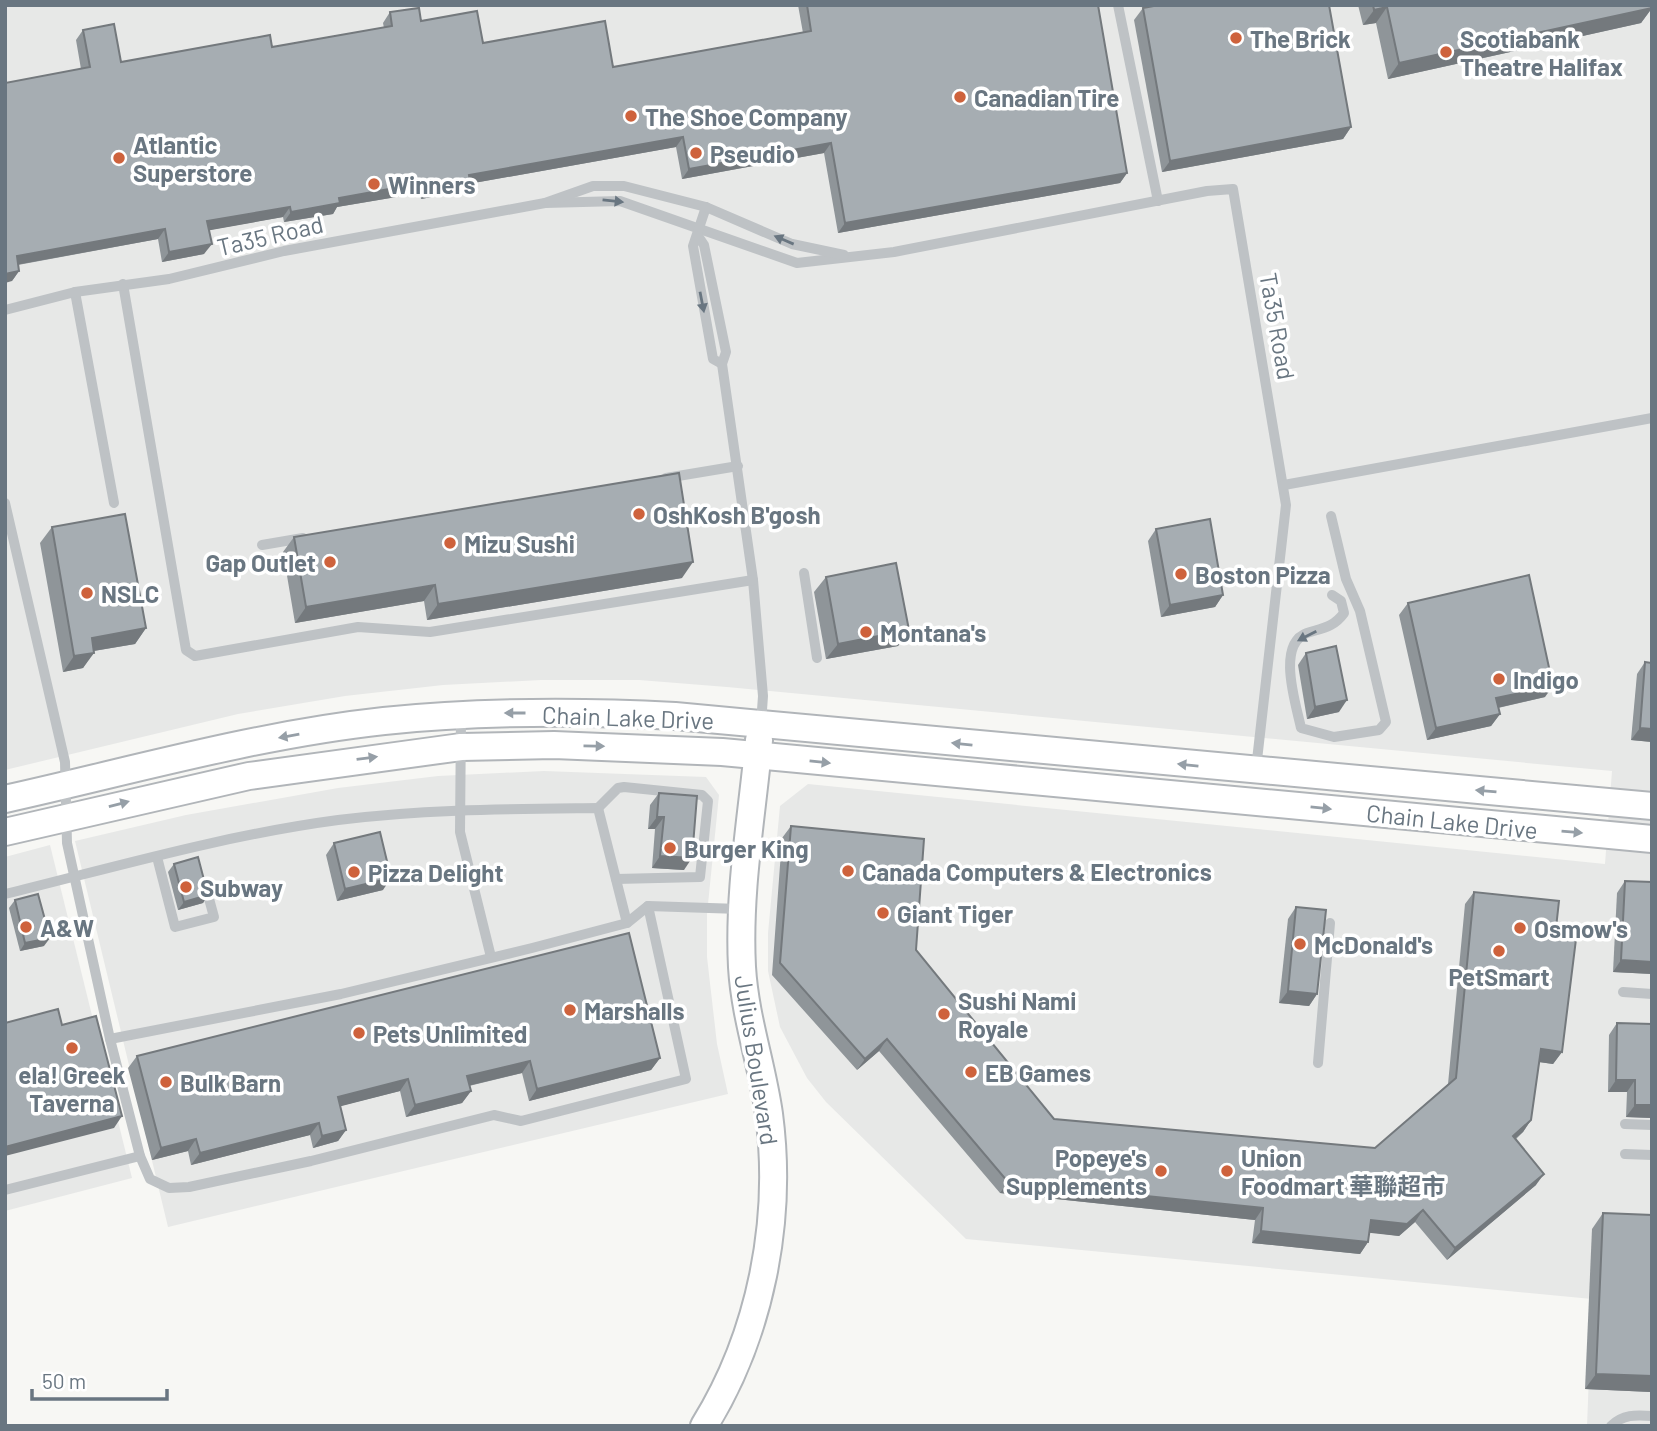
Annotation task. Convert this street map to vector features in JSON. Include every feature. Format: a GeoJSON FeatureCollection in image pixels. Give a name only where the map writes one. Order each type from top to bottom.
{"type":"FeatureCollection","features":[{"type":"Feature","properties":{"kind":"street","name":"Chain Lake Drive"},"geometry":{"type":"LineString","coordinates":[[5,799],[195,754],[296,734],[382,721],[461,715],[650,715],[1652,806]]}},
{"type":"Feature","properties":{"kind":"street","name":"Julius Boulevard"},"geometry":{"type":"LineString","coordinates":[[704,1426],[732,1372],[751,1322],[764,1271],[771,1219],[771,1139],[744,991],[741,909],[761,724]]}},
{"type":"Feature","properties":{"kind":"street","name":"Chain Lake Drive"},"geometry":{"type":"LineString","coordinates":[[5,832],[235,778],[345,761],[461,747],[638,746],[1652,839]]}},
{"type":"Feature","properties":{"kind":"street"},"geometry":{"type":"LineString","coordinates":[[1253,801],[1256,772]]}},
{"type":"Feature","properties":{"kind":"lane"},"geometry":{"type":"LineString","coordinates":[[1118,5],[1157,201]]}},
{"type":"Feature","properties":{"kind":"lane","name":"Ta35 Road"},"geometry":{"type":"LineString","coordinates":[[5,310],[75,292],[216,270],[284,251],[545,202],[593,186],[624,186],[706,207],[792,244],[850,256]]}},
{"type":"Feature","properties":{"kind":"lane","name":"Ta35 Road"},"geometry":{"type":"LineString","coordinates":[[545,202],[620,201],[699,232],[797,263],[941,244],[1157,201],[1233,189],[1284,485]]}},
{"type":"Feature","properties":{"kind":"lane"},"geometry":{"type":"LineString","coordinates":[[706,207],[693,246],[713,359],[722,364],[738,466],[753,580],[763,696],[761,724]]}},
{"type":"Feature","properties":{"kind":"lane"},"geometry":{"type":"LineString","coordinates":[[123,284],[186,650],[195,656],[358,627],[430,632],[753,580]]}},
{"type":"Feature","properties":{"kind":"lane"},"geometry":{"type":"LineString","coordinates":[[75,292],[114,503]]}},
{"type":"Feature","properties":{"kind":"lane"},"geometry":{"type":"LineString","coordinates":[[1256,772],[1286,525],[1284,485],[1652,418]]}},
{"type":"Feature","properties":{"kind":"lane"},"geometry":{"type":"LineString","coordinates":[[659,479],[738,466]]}},
{"type":"Feature","properties":{"kind":"lane"},"geometry":{"type":"LineString","coordinates":[[5,503],[65,762],[67,843],[74,877],[110,1039],[140,1156],[150,1179],[169,1188],[189,1187],[311,1161],[494,1115],[521,1121],[686,1079],[648,906]]}},
{"type":"Feature","properties":{"kind":"lane"},"geometry":{"type":"LineString","coordinates":[[1331,516],[1346,579],[1360,611],[1386,722],[1379,730],[1334,737],[1301,728],[1289,664],[1293,645],[1303,635],[1336,624],[1344,613],[1341,601],[1332,595]]}},
{"type":"Feature","properties":{"kind":"lane"},"geometry":{"type":"LineString","coordinates":[[262,545],[311,537]]}},
{"type":"Feature","properties":{"kind":"lane"},"geometry":{"type":"LineString","coordinates":[[804,573],[817,658]]}},
{"type":"Feature","properties":{"kind":"lane"},"geometry":{"type":"LineString","coordinates":[[461,715],[460,832],[491,957]]}},
{"type":"Feature","properties":{"kind":"lane"},"geometry":{"type":"LineString","coordinates":[[5,894],[195,848],[338,820],[460,810],[598,808],[618,788],[624,787],[702,795],[708,801],[700,877],[616,879]]}},
{"type":"Feature","properties":{"kind":"lane"},"geometry":{"type":"LineString","coordinates":[[598,808],[627,923]]}},
{"type":"Feature","properties":{"kind":"lane"},"geometry":{"type":"LineString","coordinates":[[195,848],[198,859]]}},
{"type":"Feature","properties":{"kind":"lane"},"geometry":{"type":"LineString","coordinates":[[157,857],[175,927],[214,917],[201,870]]}},
{"type":"Feature","properties":{"kind":"lane"},"geometry":{"type":"LineString","coordinates":[[110,1039],[341,993],[491,957],[627,923],[648,906],[741,909]]}},
{"type":"Feature","properties":{"kind":"lane"},"geometry":{"type":"LineString","coordinates":[[1318,1063],[1330,923]]}},
{"type":"Feature","properties":{"kind":"lane"},"geometry":{"type":"LineString","coordinates":[[1623,992],[1652,994]]}},
{"type":"Feature","properties":{"kind":"lane"},"geometry":{"type":"LineString","coordinates":[[1625,1124],[1652,1125]]}},
{"type":"Feature","properties":{"kind":"lane"},"geometry":{"type":"LineString","coordinates":[[1625,1154],[1652,1155]]}},
{"type":"Feature","properties":{"kind":"lane"},"geometry":{"type":"LineString","coordinates":[[5,1190],[140,1156]]}},
{"type":"Feature","properties":{"kind":"lane"},"geometry":{"type":"LineString","coordinates":[[1611,1426],[1618,1419],[1632,1415],[1652,1416]]}},
{"type":"Feature","properties":{"kind":"shaded area"},"geometry":{"type":"Polygon","coordinates":[[[5,5],[1652,5],[1652,1426],[1587,1426],[1592,1299],[966,1239],[826,1102],[807,1078],[780,1027],[768,971],[768,933],[780,806],[808,784],[1605,864],[1612,771],[639,680],[541,680],[443,685],[345,696],[238,714],[5,770],[5,5]]]}},
{"type":"Feature","properties":{"kind":"shaded area"},"geometry":{"type":"Polygon","coordinates":[[[544,771],[706,777],[719,795],[707,914],[707,957],[717,1044],[728,1094],[168,1227],[75,841],[186,815],[338,788],[438,776],[544,771]]]}},
{"type":"Feature","properties":{"kind":"shaded area"},"geometry":{"type":"Polygon","coordinates":[[[50,845],[132,1178],[5,1211],[5,857],[50,845]]]}},
{"type":"Feature","properties":{"kind":"building"},"geometry":{"type":"Polygon","coordinates":[[[807,5],[1098,5],[1127,173],[845,223],[831,143],[689,169],[683,137],[469,175],[470,181],[429,189],[428,182],[339,198],[340,203],[291,212],[290,207],[207,221],[212,244],[169,252],[165,229],[17,256],[19,271],[5,274],[5,83],[90,67],[83,30],[114,24],[121,62],[270,35],[272,47],[392,26],[390,12],[419,8],[421,21],[477,11],[483,43],[605,21],[613,67],[811,31],[807,5]]]}},
{"type":"Feature","properties":{"kind":"building"},"geometry":{"type":"Polygon","coordinates":[[[1159,5],[1329,5],[1351,127],[1170,161],[1143,8],[1159,5]]]}},
{"type":"Feature","properties":{"kind":"building","name":"Scotiabank Theatre Halifax"},"geometry":{"type":"Polygon","coordinates":[[[1373,5],[1651,5],[1652,8],[1399,63],[1387,7],[1374,10],[1373,5]]]}},
{"type":"Feature","properties":{"kind":"building"},"geometry":{"type":"Polygon","coordinates":[[[679,473],[693,562],[438,604],[435,585],[306,607],[294,537],[679,473]]]}},
{"type":"Feature","properties":{"kind":"building","name":"NSLC"},"geometry":{"type":"Polygon","coordinates":[[[125,514],[146,628],[92,638],[94,653],[74,656],[52,527],[125,514]]]}},
{"type":"Feature","properties":{"kind":"building","name":"Boston Pizza"},"geometry":{"type":"Polygon","coordinates":[[[1210,519],[1223,595],[1170,605],[1156,529],[1210,519]]]}},
{"type":"Feature","properties":{"kind":"building"},"geometry":{"type":"Polygon","coordinates":[[[896,563],[909,630],[838,644],[826,577],[896,563]]]}},
{"type":"Feature","properties":{"kind":"building"},"geometry":{"type":"Polygon","coordinates":[[[1529,575],[1553,686],[1496,698],[1500,714],[1436,728],[1408,603],[1529,575]]]}},
{"type":"Feature","properties":{"kind":"building"},"geometry":{"type":"Polygon","coordinates":[[[1336,646],[1347,700],[1315,707],[1306,653],[1336,646]]]}},
{"type":"Feature","properties":{"kind":"building"},"geometry":{"type":"Polygon","coordinates":[[[1645,662],[1652,663],[1652,729],[1640,728],[1645,662]]]}},
{"type":"Feature","properties":{"kind":"building"},"geometry":{"type":"Polygon","coordinates":[[[659,793],[697,796],[692,858],[660,856],[664,817],[657,817],[659,793]]]}},
{"type":"Feature","properties":{"kind":"building"},"geometry":{"type":"Polygon","coordinates":[[[791,826],[924,839],[916,950],[1054,1119],[1375,1148],[1456,1078],[1474,892],[1559,901],[1556,928],[1577,931],[1562,1052],[1541,1049],[1531,1120],[1513,1136],[1544,1174],[1455,1248],[1423,1210],[1407,1224],[1371,1220],[1368,1242],[1261,1231],[1263,1208],[1008,1182],[887,1039],[865,1059],[780,963],[791,826]]]}},
{"type":"Feature","properties":{"kind":"building"},"geometry":{"type":"Polygon","coordinates":[[[380,832],[391,878],[345,889],[334,843],[380,832]]]}},
{"type":"Feature","properties":{"kind":"building"},"geometry":{"type":"Polygon","coordinates":[[[198,857],[208,895],[184,902],[174,864],[198,857]]]}},
{"type":"Feature","properties":{"kind":"building"},"geometry":{"type":"Polygon","coordinates":[[[1625,881],[1652,882],[1652,962],[1621,960],[1625,881]]]}},
{"type":"Feature","properties":{"kind":"building","name":"A&W"},"geometry":{"type":"Polygon","coordinates":[[[38,894],[50,938],[25,943],[15,900],[38,894]]]}},
{"type":"Feature","properties":{"kind":"building","name":"McDonald's"},"geometry":{"type":"Polygon","coordinates":[[[1296,907],[1326,910],[1317,994],[1288,991],[1296,907]]]}},
{"type":"Feature","properties":{"kind":"building"},"geometry":{"type":"Polygon","coordinates":[[[629,933],[660,1058],[537,1089],[530,1061],[467,1076],[471,1091],[415,1105],[408,1079],[338,1097],[346,1130],[322,1136],[319,1123],[200,1153],[196,1139],[161,1148],[137,1056],[629,933]]]}},
{"type":"Feature","properties":{"kind":"building"},"geometry":{"type":"Polygon","coordinates":[[[58,1009],[62,1025],[96,1016],[122,1116],[5,1147],[5,1023],[58,1009]]]}},
{"type":"Feature","properties":{"kind":"building"},"geometry":{"type":"Polygon","coordinates":[[[1617,1023],[1652,1024],[1652,1105],[1635,1105],[1635,1080],[1616,1080],[1617,1023]]]}},
{"type":"Feature","properties":{"kind":"building"},"geometry":{"type":"Polygon","coordinates":[[[1603,1213],[1652,1215],[1652,1376],[1596,1374],[1603,1213]]]}},
{"type":"Feature","properties":{"kind":"place","name":"The Brick"},"geometry":{"type":"Point","coordinates":[1236,38]}},
{"type":"Feature","properties":{"kind":"place","name":"Scotiabank Theatre Halifax"},"geometry":{"type":"Point","coordinates":[1446,52]}},
{"type":"Feature","properties":{"kind":"place","name":"Canadian Tire"},"geometry":{"type":"Point","coordinates":[960,97]}},
{"type":"Feature","properties":{"kind":"place","name":"The Shoe Company"},"geometry":{"type":"Point","coordinates":[631,116]}},
{"type":"Feature","properties":{"kind":"place","name":"Pseudio"},"geometry":{"type":"Point","coordinates":[696,153]}},
{"type":"Feature","properties":{"kind":"place","name":"Atlantic Superstore"},"geometry":{"type":"Point","coordinates":[119,158]}},
{"type":"Feature","properties":{"kind":"place","name":"Winners"},"geometry":{"type":"Point","coordinates":[374,184]}},
{"type":"Feature","properties":{"kind":"place","name":"OshKosh B'gosh"},"geometry":{"type":"Point","coordinates":[639,514]}},
{"type":"Feature","properties":{"kind":"place","name":"Mizu Sushi"},"geometry":{"type":"Point","coordinates":[450,543]}},
{"type":"Feature","properties":{"kind":"place","name":"Gap Outlet"},"geometry":{"type":"Point","coordinates":[330,562]}},
{"type":"Feature","properties":{"kind":"place","name":"Boston Pizza"},"geometry":{"type":"Point","coordinates":[1181,574]}},
{"type":"Feature","properties":{"kind":"place","name":"NSLC"},"geometry":{"type":"Point","coordinates":[87,593]}},
{"type":"Feature","properties":{"kind":"place","name":"Montana's"},"geometry":{"type":"Point","coordinates":[866,632]}},
{"type":"Feature","properties":{"kind":"place","name":"Indigo"},"geometry":{"type":"Point","coordinates":[1499,679]}},
{"type":"Feature","properties":{"kind":"place","name":"Burger King"},"geometry":{"type":"Point","coordinates":[670,848]}},
{"type":"Feature","properties":{"kind":"place","name":"Canada Computers & Electronics"},"geometry":{"type":"Point","coordinates":[848,871]}},
{"type":"Feature","properties":{"kind":"place","name":"Pizza Delight"},"geometry":{"type":"Point","coordinates":[354,872]}},
{"type":"Feature","properties":{"kind":"place","name":"Subway"},"geometry":{"type":"Point","coordinates":[186,887]}},
{"type":"Feature","properties":{"kind":"place","name":"Giant Tiger"},"geometry":{"type":"Point","coordinates":[883,913]}},
{"type":"Feature","properties":{"kind":"place","name":"A&W"},"geometry":{"type":"Point","coordinates":[26,927]}},
{"type":"Feature","properties":{"kind":"place","name":"Osmow's"},"geometry":{"type":"Point","coordinates":[1520,928]}},
{"type":"Feature","properties":{"kind":"place","name":"McDonald's"},"geometry":{"type":"Point","coordinates":[1300,944]}},
{"type":"Feature","properties":{"kind":"place","name":"PetSmart"},"geometry":{"type":"Point","coordinates":[1499,951]}},
{"type":"Feature","properties":{"kind":"place","name":"Marshalls"},"geometry":{"type":"Point","coordinates":[570,1010]}},
{"type":"Feature","properties":{"kind":"place","name":"Sushi Nami Royale"},"geometry":{"type":"Point","coordinates":[944,1014]}},
{"type":"Feature","properties":{"kind":"place","name":"Pets Unlimited"},"geometry":{"type":"Point","coordinates":[359,1033]}},
{"type":"Feature","properties":{"kind":"place","name":"ela! Greek Taverna"},"geometry":{"type":"Point","coordinates":[72,1048]}},
{"type":"Feature","properties":{"kind":"place","name":"EB Games"},"geometry":{"type":"Point","coordinates":[971,1072]}},
{"type":"Feature","properties":{"kind":"place","name":"Bulk Barn"},"geometry":{"type":"Point","coordinates":[166,1082]}},
{"type":"Feature","properties":{"kind":"place","name":"Popeye's Supplements"},"geometry":{"type":"Point","coordinates":[1161,1171]}},
{"type":"Feature","properties":{"kind":"place","name":"Union Foodmart 華聯超市"},"geometry":{"type":"Point","coordinates":[1227,1171]}}]}
